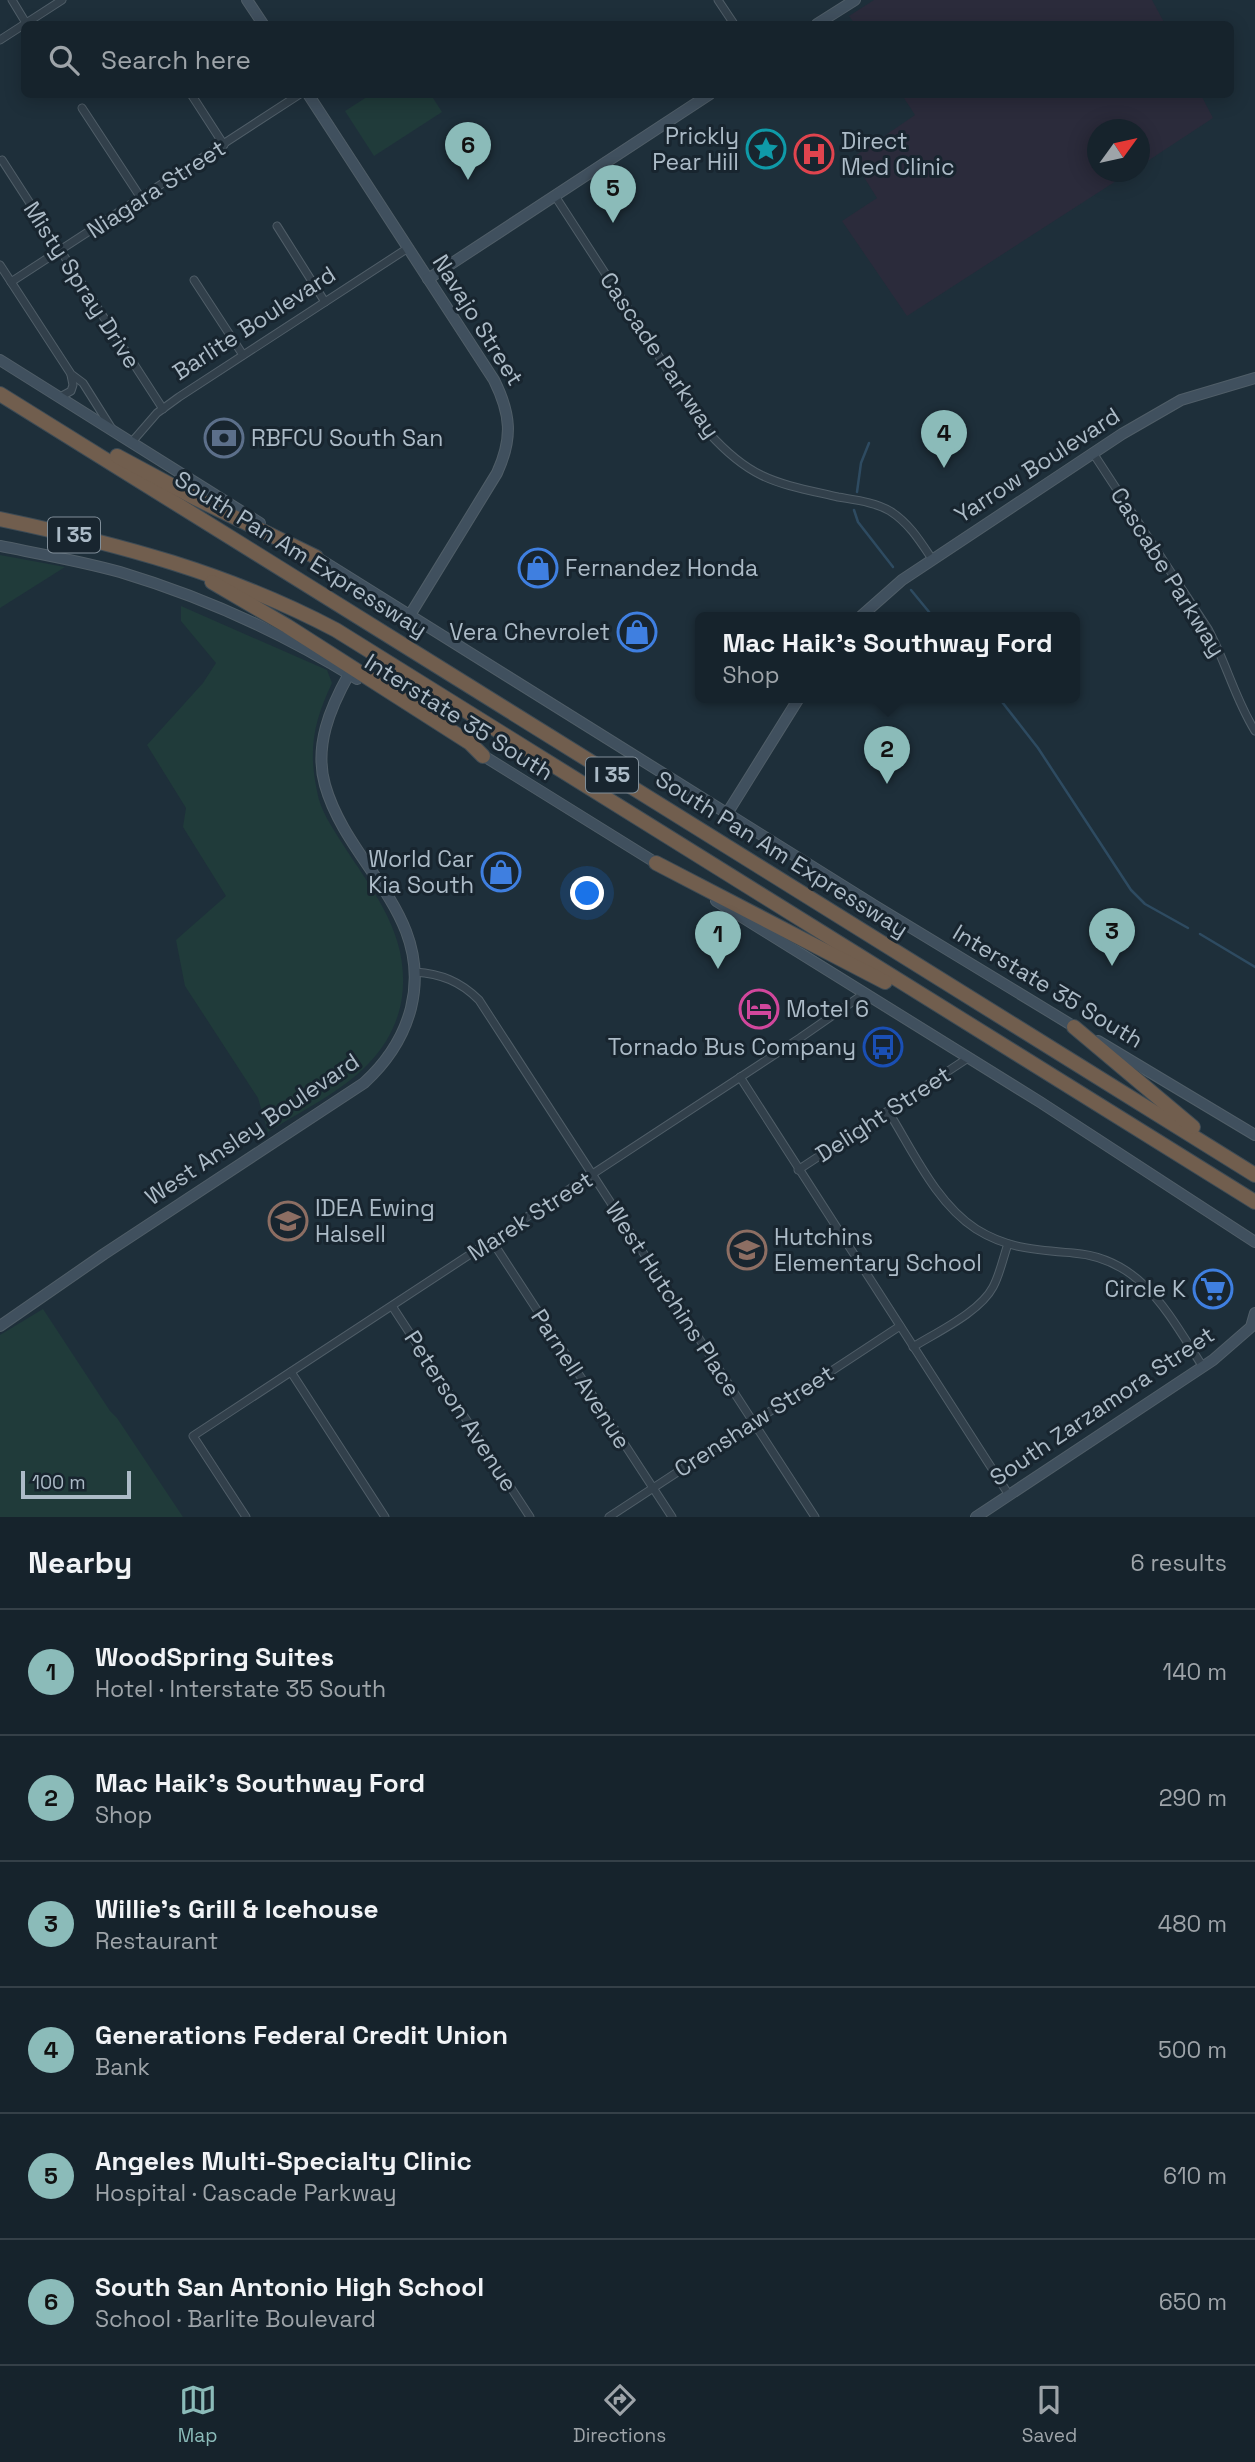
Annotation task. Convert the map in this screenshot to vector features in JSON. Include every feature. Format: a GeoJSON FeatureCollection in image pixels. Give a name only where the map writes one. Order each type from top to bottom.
{"type":"FeatureCollection","features":[{"type":"Feature","properties":{"kind":"highway","name":"South Pan Am Expressway"},"geometry":{"type":"LineString","coordinates":[[0,394],[1255,1175]]}},
{"type":"Feature","properties":{"kind":"highway"},"geometry":{"type":"LineString","coordinates":[[42,420],[90,441],[197,499],[316,556]]}},
{"type":"Feature","properties":{"kind":"highway","name":"South Pan Am Expressway"},"geometry":{"type":"LineString","coordinates":[[0,519],[146,554],[249,589],[336,631],[1255,1202]]}},
{"type":"Feature","properties":{"kind":"highway"},"geometry":{"type":"LineString","coordinates":[[146,554],[219,586],[287,626],[471,743],[483,756]]}},
{"type":"Feature","properties":{"kind":"highway"},"geometry":{"type":"LineString","coordinates":[[656,863],[866,971],[964,1031],[1034,1065]]}},
{"type":"Feature","properties":{"kind":"highway"},"geometry":{"type":"LineString","coordinates":[[1073,1027],[1225,1156]]}},
{"type":"Feature","properties":{"kind":"main road"},"geometry":{"type":"LineString","coordinates":[[247,0],[260,21]]}},
{"type":"Feature","properties":{"kind":"main road"},"geometry":{"type":"LineString","coordinates":[[822,21],[855,0]]}},
{"type":"Feature","properties":{"kind":"main road","name":"Navajo Street"},"geometry":{"type":"LineString","coordinates":[[312,98],[494,380],[506,407],[509,423],[505,452],[497,473],[410,615]]}},
{"type":"Feature","properties":{"kind":"main road"},"geometry":{"type":"LineString","coordinates":[[428,279],[704,98]]}},
{"type":"Feature","properties":{"kind":"main road","name":"Interstate 35 South"},"geometry":{"type":"LineString","coordinates":[[0,360],[877,907],[1255,1135]]}},
{"type":"Feature","properties":{"kind":"main road","name":"Yarrow Boulevard"},"geometry":{"type":"LineString","coordinates":[[866,612],[902,580],[932,559],[1122,434],[1181,401],[1255,378]]}},
{"type":"Feature","properties":{"kind":"main road","name":"Interstate 35 South"},"geometry":{"type":"LineString","coordinates":[[0,546],[117,571],[170,588],[208,602],[272,632],[349,674],[865,993],[1255,1242]]}},
{"type":"Feature","properties":{"kind":"main road","name":"West Ansley Boulevard"},"geometry":{"type":"LineString","coordinates":[[0,1326],[363,1083],[378,1070],[401,1038],[413,998],[415,972],[405,924],[346,832],[325,783],[323,745],[326,723],[332,704],[349,674]]}},
{"type":"Feature","properties":{"kind":"main road"},"geometry":{"type":"LineString","coordinates":[[728,812],[796,703]]}},
{"type":"Feature","properties":{"kind":"main road","name":"South Zarzamora Street"},"geometry":{"type":"LineString","coordinates":[[976,1517],[1203,1367],[1253,1327],[1255,1313]]}},
{"type":"Feature","properties":{"kind":"street"},"geometry":{"type":"LineString","coordinates":[[12,0],[25,21]]}},
{"type":"Feature","properties":{"kind":"street"},"geometry":{"type":"LineString","coordinates":[[29,21],[62,0]]}},
{"type":"Feature","properties":{"kind":"street"},"geometry":{"type":"LineString","coordinates":[[718,0],[732,21]]}},
{"type":"Feature","properties":{"kind":"street"},"geometry":{"type":"LineString","coordinates":[[0,40],[21,26]]}},
{"type":"Feature","properties":{"kind":"street"},"geometry":{"type":"LineString","coordinates":[[194,98],[224,145]]}},
{"type":"Feature","properties":{"kind":"street","name":"Niagara Street"},"geometry":{"type":"LineString","coordinates":[[11,282],[294,98]]}},
{"type":"Feature","properties":{"kind":"street"},"geometry":{"type":"LineString","coordinates":[[82,108],[141,198]]}},
{"type":"Feature","properties":{"kind":"street","name":"Misty Spray Drive"},"geometry":{"type":"LineString","coordinates":[[2,160],[163,409]]}},
{"type":"Feature","properties":{"kind":"street","name":"Cascade Parkway"},"geometry":{"type":"LineString","coordinates":[[555,196],[708,432],[727,453],[750,471],[779,484],[870,503],[889,511],[911,529],[932,559]]}},
{"type":"Feature","properties":{"kind":"street"},"geometry":{"type":"LineString","coordinates":[[277,226],[325,302]]}},
{"type":"Feature","properties":{"kind":"street","name":"Barlite Boulevard"},"geometry":{"type":"LineString","coordinates":[[131,443],[150,419],[163,409],[408,248]]}},
{"type":"Feature","properties":{"kind":"street"},"geometry":{"type":"LineString","coordinates":[[0,265],[71,374],[83,383],[114,431]]}},
{"type":"Feature","properties":{"kind":"street"},"geometry":{"type":"LineString","coordinates":[[194,280],[243,355]]}},
{"type":"Feature","properties":{"kind":"street"},"geometry":{"type":"LineString","coordinates":[[60,397],[71,391],[71,374]]}},
{"type":"Feature","properties":{"kind":"street","name":"Cascabe Parkway"},"geometry":{"type":"LineString","coordinates":[[1093,453],[1208,629],[1220,651],[1245,716],[1255,731]]}},
{"type":"Feature","properties":{"kind":"street","name":"West Hutchins Place"},"geometry":{"type":"LineString","coordinates":[[415,972],[442,975],[468,989],[479,1000],[815,1517]]}},
{"type":"Feature","properties":{"kind":"street","name":"Marek Street"},"geometry":{"type":"LineString","coordinates":[[246,1517],[194,1436],[865,993]]}},
{"type":"Feature","properties":{"kind":"street","name":"Delight Street"},"geometry":{"type":"LineString","coordinates":[[798,1170],[968,1058]]}},
{"type":"Feature","properties":{"kind":"street"},"geometry":{"type":"LineString","coordinates":[[740,1077],[1009,1495]]}},
{"type":"Feature","properties":{"kind":"street"},"geometry":{"type":"LineString","coordinates":[[888,1111],[948,1204],[976,1229],[1027,1250],[1086,1254],[1121,1267],[1156,1296],[1203,1367]]}},
{"type":"Feature","properties":{"kind":"street","name":"Parnell Avenue"},"geometry":{"type":"LineString","coordinates":[[492,1241],[672,1517]]}},
{"type":"Feature","properties":{"kind":"street"},"geometry":{"type":"LineString","coordinates":[[913,1347],[985,1298],[993,1287],[1008,1244]]}},
{"type":"Feature","properties":{"kind":"street","name":"Peterson Avenue"},"geometry":{"type":"LineString","coordinates":[[392,1306],[530,1517]]}},
{"type":"Feature","properties":{"kind":"street","name":"Crenshaw Street"},"geometry":{"type":"LineString","coordinates":[[609,1517],[900,1326]]}},
{"type":"Feature","properties":{"kind":"street"},"geometry":{"type":"LineString","coordinates":[[291,1372],[385,1517]]}},
{"type":"Feature","properties":{"kind":"shaded area"},"geometry":{"type":"Polygon","coordinates":[[[874,0],[1152,0],[1163,21],[853,21],[849,16],[874,0]]]}},
{"type":"Feature","properties":{"kind":"shaded area"},"geometry":{"type":"Polygon","coordinates":[[[904,98],[1203,98],[1213,118],[1150,159],[1150,119],[1087,119],[1087,182],[1115,182],[907,316],[842,221],[877,198],[852,158],[915,115],[904,98]]]}},
{"type":"Feature","properties":{"kind":"green space"},"geometry":{"type":"Polygon","coordinates":[[[365,98],[433,98],[442,112],[374,156],[345,111],[365,98]]]}},
{"type":"Feature","properties":{"kind":"green space"},"geometry":{"type":"Polygon","coordinates":[[[0,555],[65,567],[0,608],[0,555]]]}},
{"type":"Feature","properties":{"kind":"green space"},"geometry":{"type":"Polygon","coordinates":[[[181,606],[327,670],[332,683],[317,723],[313,748],[314,776],[319,798],[330,825],[387,916],[400,954],[402,997],[395,1024],[381,1049],[346,1083],[268,1132],[258,1098],[185,986],[176,940],[226,896],[183,827],[186,808],[147,745],[203,683],[216,663],[181,621],[181,606]]]}},
{"type":"Feature","properties":{"kind":"green space"},"geometry":{"type":"Polygon","coordinates":[[[43,1309],[183,1517],[0,1517],[0,1335],[43,1309]]]}},
{"type":"Feature","properties":{"kind":"waterway"},"geometry":{"type":"LineString","coordinates":[[857,492],[861,463],[869,443]]}},
{"type":"Feature","properties":{"kind":"waterway"},"geometry":{"type":"LineString","coordinates":[[854,510],[858,522],[893,567]]}},
{"type":"Feature","properties":{"kind":"waterway"},"geometry":{"type":"LineString","coordinates":[[911,590],[929,612]]}},
{"type":"Feature","properties":{"kind":"waterway"},"geometry":{"type":"LineString","coordinates":[[1003,703],[1038,748],[1131,890],[1145,904],[1188,928]]}},
{"type":"Feature","properties":{"kind":"waterway"},"geometry":{"type":"LineString","coordinates":[[1200,934],[1255,967]]}},
{"type":"Feature","properties":{"kind":"place","name":"Prickly Pear Hill"},"geometry":{"type":"Point","coordinates":[766,149]}},
{"type":"Feature","properties":{"kind":"place","name":"Direct Med Clinic"},"geometry":{"type":"Point","coordinates":[814,154]}},
{"type":"Feature","properties":{"kind":"place","name":"South San Antonio High School"},"geometry":{"type":"Point","coordinates":[468,180]}},
{"type":"Feature","properties":{"kind":"place","name":"Angeles Multi-Specialty Clinic"},"geometry":{"type":"Point","coordinates":[613,223]}},
{"type":"Feature","properties":{"kind":"place","name":"RBFCU South San"},"geometry":{"type":"Point","coordinates":[224,438]}},
{"type":"Feature","properties":{"kind":"place","name":"Generations Federal Credit Union"},"geometry":{"type":"Point","coordinates":[944,468]}},
{"type":"Feature","properties":{"kind":"place","name":"Fernandez Honda"},"geometry":{"type":"Point","coordinates":[538,568]}},
{"type":"Feature","properties":{"kind":"place","name":"Vera Chevrolet"},"geometry":{"type":"Point","coordinates":[637,632]}},
{"type":"Feature","properties":{"kind":"place","name":"Mac Haik's Southway Ford"},"geometry":{"type":"Point","coordinates":[887,784]}},
{"type":"Feature","properties":{"kind":"place","name":"World Car Kia South"},"geometry":{"type":"Point","coordinates":[501,872]}},
{"type":"Feature","properties":{"kind":"place","name":"Willie's Grill & Icehouse"},"geometry":{"type":"Point","coordinates":[1112,966]}},
{"type":"Feature","properties":{"kind":"place","name":"WoodSpring Suites"},"geometry":{"type":"Point","coordinates":[718,969]}},
{"type":"Feature","properties":{"kind":"place","name":"Motel 6"},"geometry":{"type":"Point","coordinates":[759,1009]}},
{"type":"Feature","properties":{"kind":"place","name":"Tornado Bus Company"},"geometry":{"type":"Point","coordinates":[883,1047]}},
{"type":"Feature","properties":{"kind":"place","name":"IDEA Ewing Halsell"},"geometry":{"type":"Point","coordinates":[288,1221]}},
{"type":"Feature","properties":{"kind":"place","name":"Hutchins Elementary School"},"geometry":{"type":"Point","coordinates":[747,1250]}},
{"type":"Feature","properties":{"kind":"place","name":"Circle K"},"geometry":{"type":"Point","coordinates":[1213,1289]}}]}
